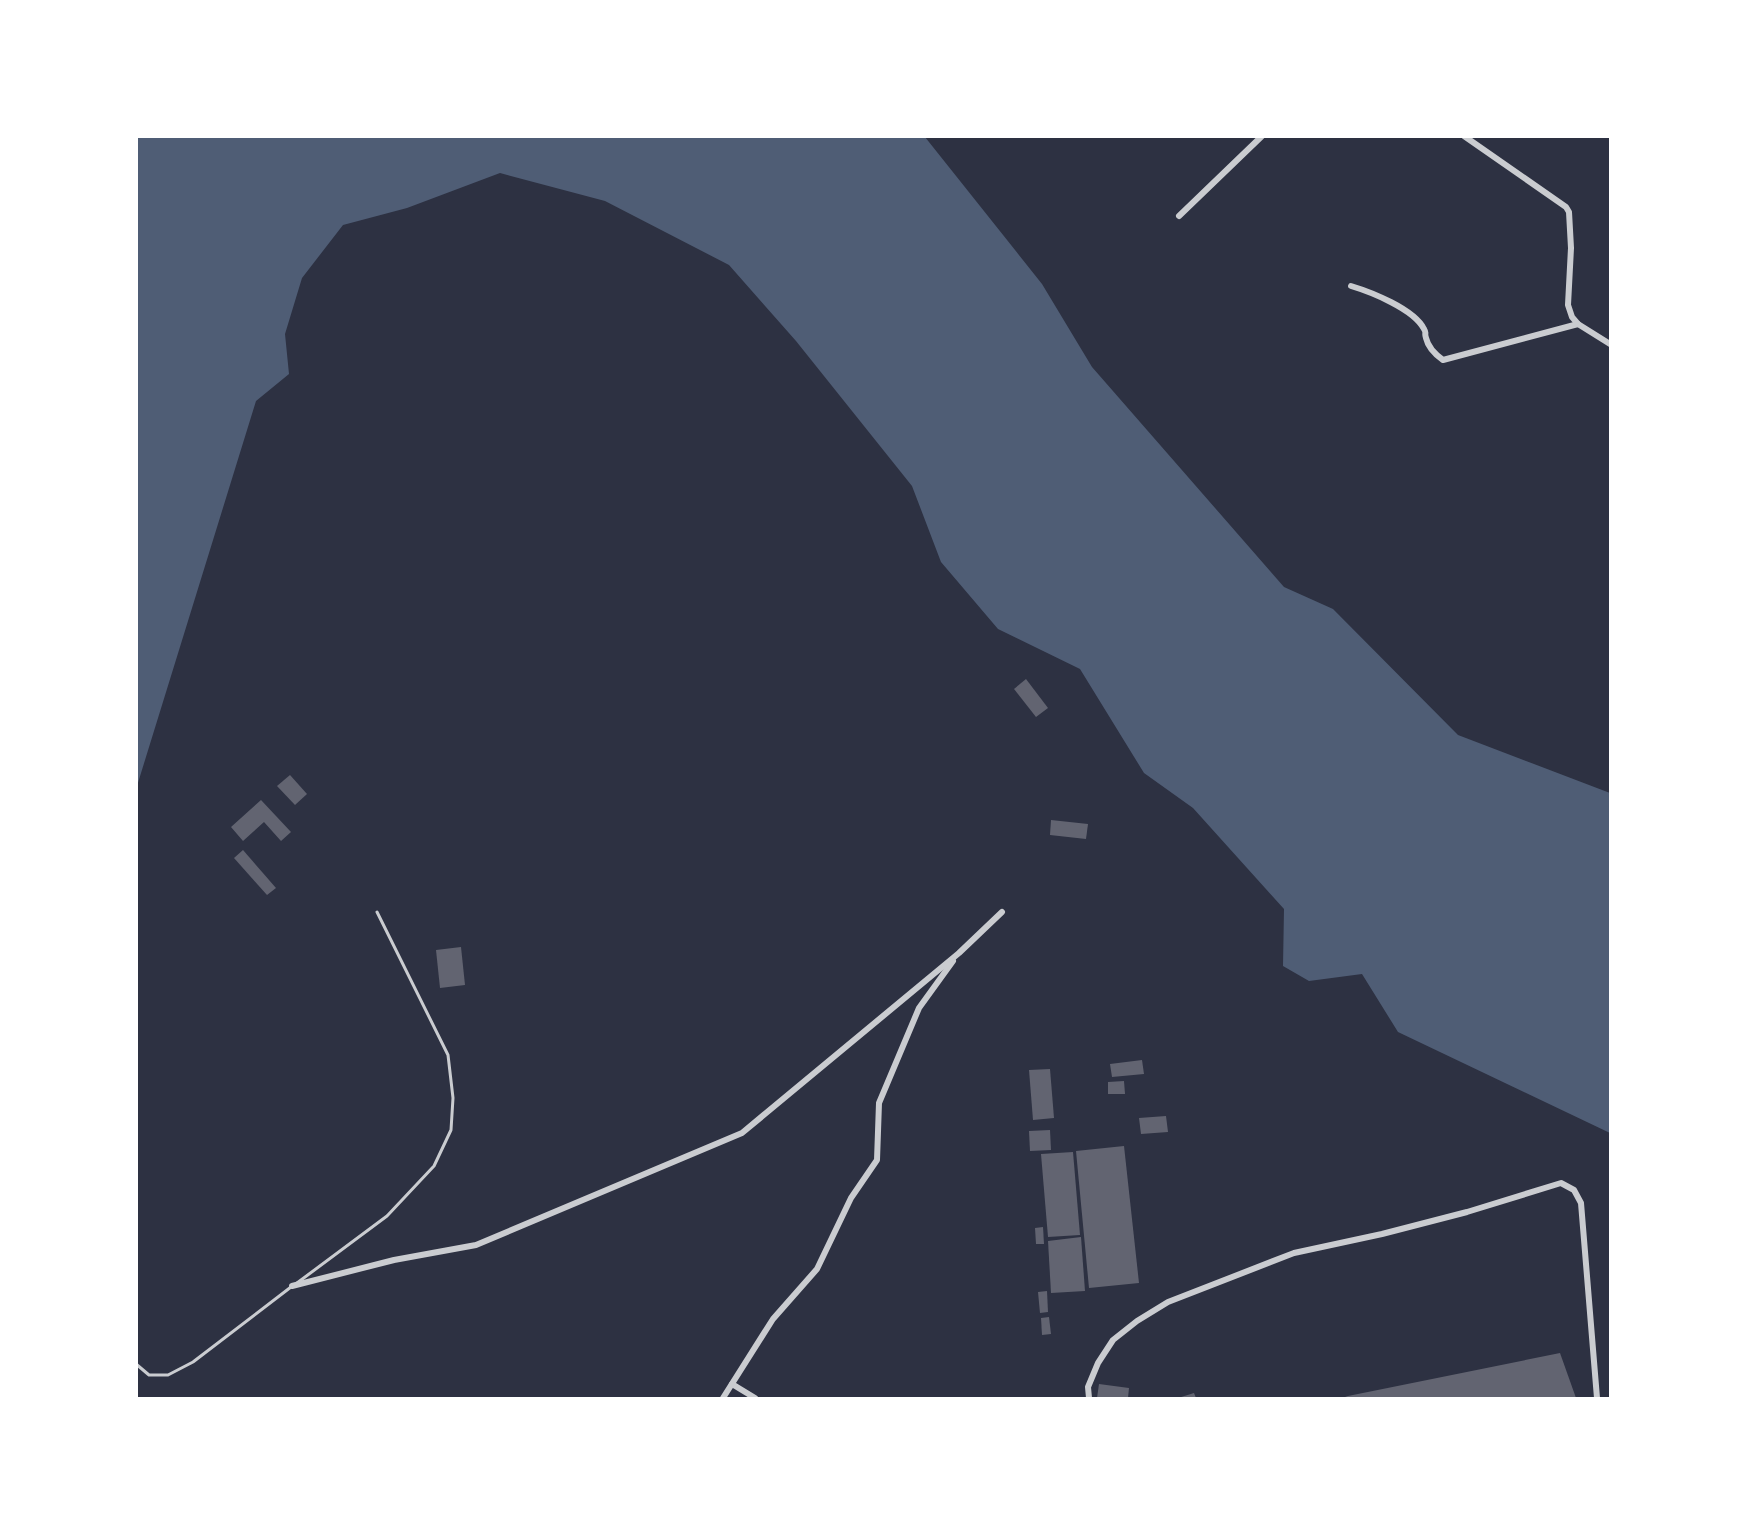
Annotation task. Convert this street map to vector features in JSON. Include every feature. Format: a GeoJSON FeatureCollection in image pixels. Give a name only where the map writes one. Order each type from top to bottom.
{"type":"FeatureCollection","features":[{"type":"Feature","properties":{"kind":"street"},"geometry":{"type":"LineString","coordinates":[[1179,216],[1262,136]]}},
{"type":"Feature","properties":{"kind":"street"},"geometry":{"type":"LineString","coordinates":[[1464,136],[1562,203],[1569,212],[1571,248],[1568,305],[1578,324],[1611,344]]}},
{"type":"Feature","properties":{"kind":"street"},"geometry":{"type":"LineString","coordinates":[[1351,286],[1371,292],[1420,322],[1429,345],[1443,360],[1578,324]]}},
{"type":"Feature","properties":{"kind":"street"},"geometry":{"type":"LineString","coordinates":[[292,1286],[394,1260],[476,1245],[742,1133],[959,953],[1002,912]]}},
{"type":"Feature","properties":{"kind":"street"},"geometry":{"type":"LineString","coordinates":[[723,1398],[773,1319],[817,1269],[851,1198],[877,1160],[879,1103],[919,1008],[959,953]]}},
{"type":"Feature","properties":{"kind":"street"},"geometry":{"type":"LineString","coordinates":[[1089,1398],[1088,1387],[1098,1363],[1113,1340],[1137,1321],[1168,1302],[1294,1253],[1382,1234],[1467,1212],[1561,1183],[1574,1190],[1581,1203],[1597,1398]]}},
{"type":"Feature","properties":{"kind":"street"},"geometry":{"type":"LineString","coordinates":[[732,1384],[755,1398]]}},
{"type":"Feature","properties":{"kind":"lane"},"geometry":{"type":"LineString","coordinates":[[136,1364],[149,1375],[168,1375],[193,1362],[387,1215],[434,1166],[451,1130],[453,1098],[448,1055],[376,912]]}},
{"type":"Feature","properties":{"kind":"water"},"geometry":{"type":"Polygon","coordinates":[[[137,136],[925,137],[1042,284],[1092,367],[1284,587],[1333,609],[1458,735],[1610,793],[1610,1133],[1398,1032],[1362,974],[1309,981],[1283,966],[1284,909],[1193,808],[1144,773],[1080,669],[998,629],[941,562],[912,486],[796,341],[729,265],[605,201],[500,173],[407,208],[343,225],[302,278],[285,334],[289,374],[256,401],[137,786],[137,136]]]}},
{"type":"Feature","properties":{"kind":"building"},"geometry":{"type":"Polygon","coordinates":[[[1026,679],[1048,708],[1036,717],[1014,689],[1026,679]]]}},
{"type":"Feature","properties":{"kind":"building"},"geometry":{"type":"Polygon","coordinates":[[[290,775],[307,794],[295,805],[277,786],[290,775]]]}},
{"type":"Feature","properties":{"kind":"building"},"geometry":{"type":"Polygon","coordinates":[[[261,800],[291,832],[281,841],[264,822],[243,841],[231,827],[261,800]]]}},
{"type":"Feature","properties":{"kind":"building"},"geometry":{"type":"Polygon","coordinates":[[[1051,820],[1088,824],[1086,839],[1050,835],[1051,820]]]}},
{"type":"Feature","properties":{"kind":"building"},"geometry":{"type":"Polygon","coordinates":[[[243,850],[276,888],[267,895],[234,858],[243,850]]]}},
{"type":"Feature","properties":{"kind":"building"},"geometry":{"type":"Polygon","coordinates":[[[461,947],[465,985],[440,988],[436,950],[461,947]]]}},
{"type":"Feature","properties":{"kind":"building"},"geometry":{"type":"Polygon","coordinates":[[[1142,1060],[1144,1074],[1112,1077],[1110,1064],[1142,1060]]]}},
{"type":"Feature","properties":{"kind":"building"},"geometry":{"type":"Polygon","coordinates":[[[1050,1069],[1054,1118],[1033,1120],[1029,1070],[1050,1069]]]}},
{"type":"Feature","properties":{"kind":"building"},"geometry":{"type":"Polygon","coordinates":[[[1124,1081],[1125,1094],[1108,1094],[1108,1082],[1124,1081]]]}},
{"type":"Feature","properties":{"kind":"building"},"geometry":{"type":"Polygon","coordinates":[[[1166,1116],[1168,1132],[1141,1134],[1139,1118],[1166,1116]]]}},
{"type":"Feature","properties":{"kind":"building"},"geometry":{"type":"Polygon","coordinates":[[[1050,1130],[1051,1150],[1030,1151],[1029,1131],[1050,1130]]]}},
{"type":"Feature","properties":{"kind":"building"},"geometry":{"type":"Polygon","coordinates":[[[1124,1146],[1139,1283],[1089,1288],[1076,1151],[1124,1146]]]}},
{"type":"Feature","properties":{"kind":"building"},"geometry":{"type":"Polygon","coordinates":[[[1073,1152],[1080,1235],[1048,1237],[1041,1154],[1073,1152]]]}},
{"type":"Feature","properties":{"kind":"building"},"geometry":{"type":"Polygon","coordinates":[[[1043,1227],[1044,1244],[1036,1244],[1035,1228],[1043,1227]]]}},
{"type":"Feature","properties":{"kind":"building"},"geometry":{"type":"Polygon","coordinates":[[[1081,1237],[1085,1291],[1051,1293],[1048,1241],[1081,1237]]]}},
{"type":"Feature","properties":{"kind":"building"},"geometry":{"type":"Polygon","coordinates":[[[1047,1291],[1048,1312],[1040,1313],[1038,1292],[1047,1291]]]}},
{"type":"Feature","properties":{"kind":"building"},"geometry":{"type":"Polygon","coordinates":[[[1049,1317],[1051,1334],[1042,1335],[1041,1318],[1049,1317]]]}},
{"type":"Feature","properties":{"kind":"building"},"geometry":{"type":"Polygon","coordinates":[[[1560,1353],[1576,1398],[1342,1398],[1348,1396],[1560,1353]]]}},
{"type":"Feature","properties":{"kind":"building"},"geometry":{"type":"Polygon","coordinates":[[[1099,1384],[1129,1388],[1128,1398],[1097,1398],[1099,1384]]]}},
{"type":"Feature","properties":{"kind":"building"},"geometry":{"type":"Polygon","coordinates":[[[1194,1393],[1196,1398],[1178,1398],[1194,1393]]]}}]}
